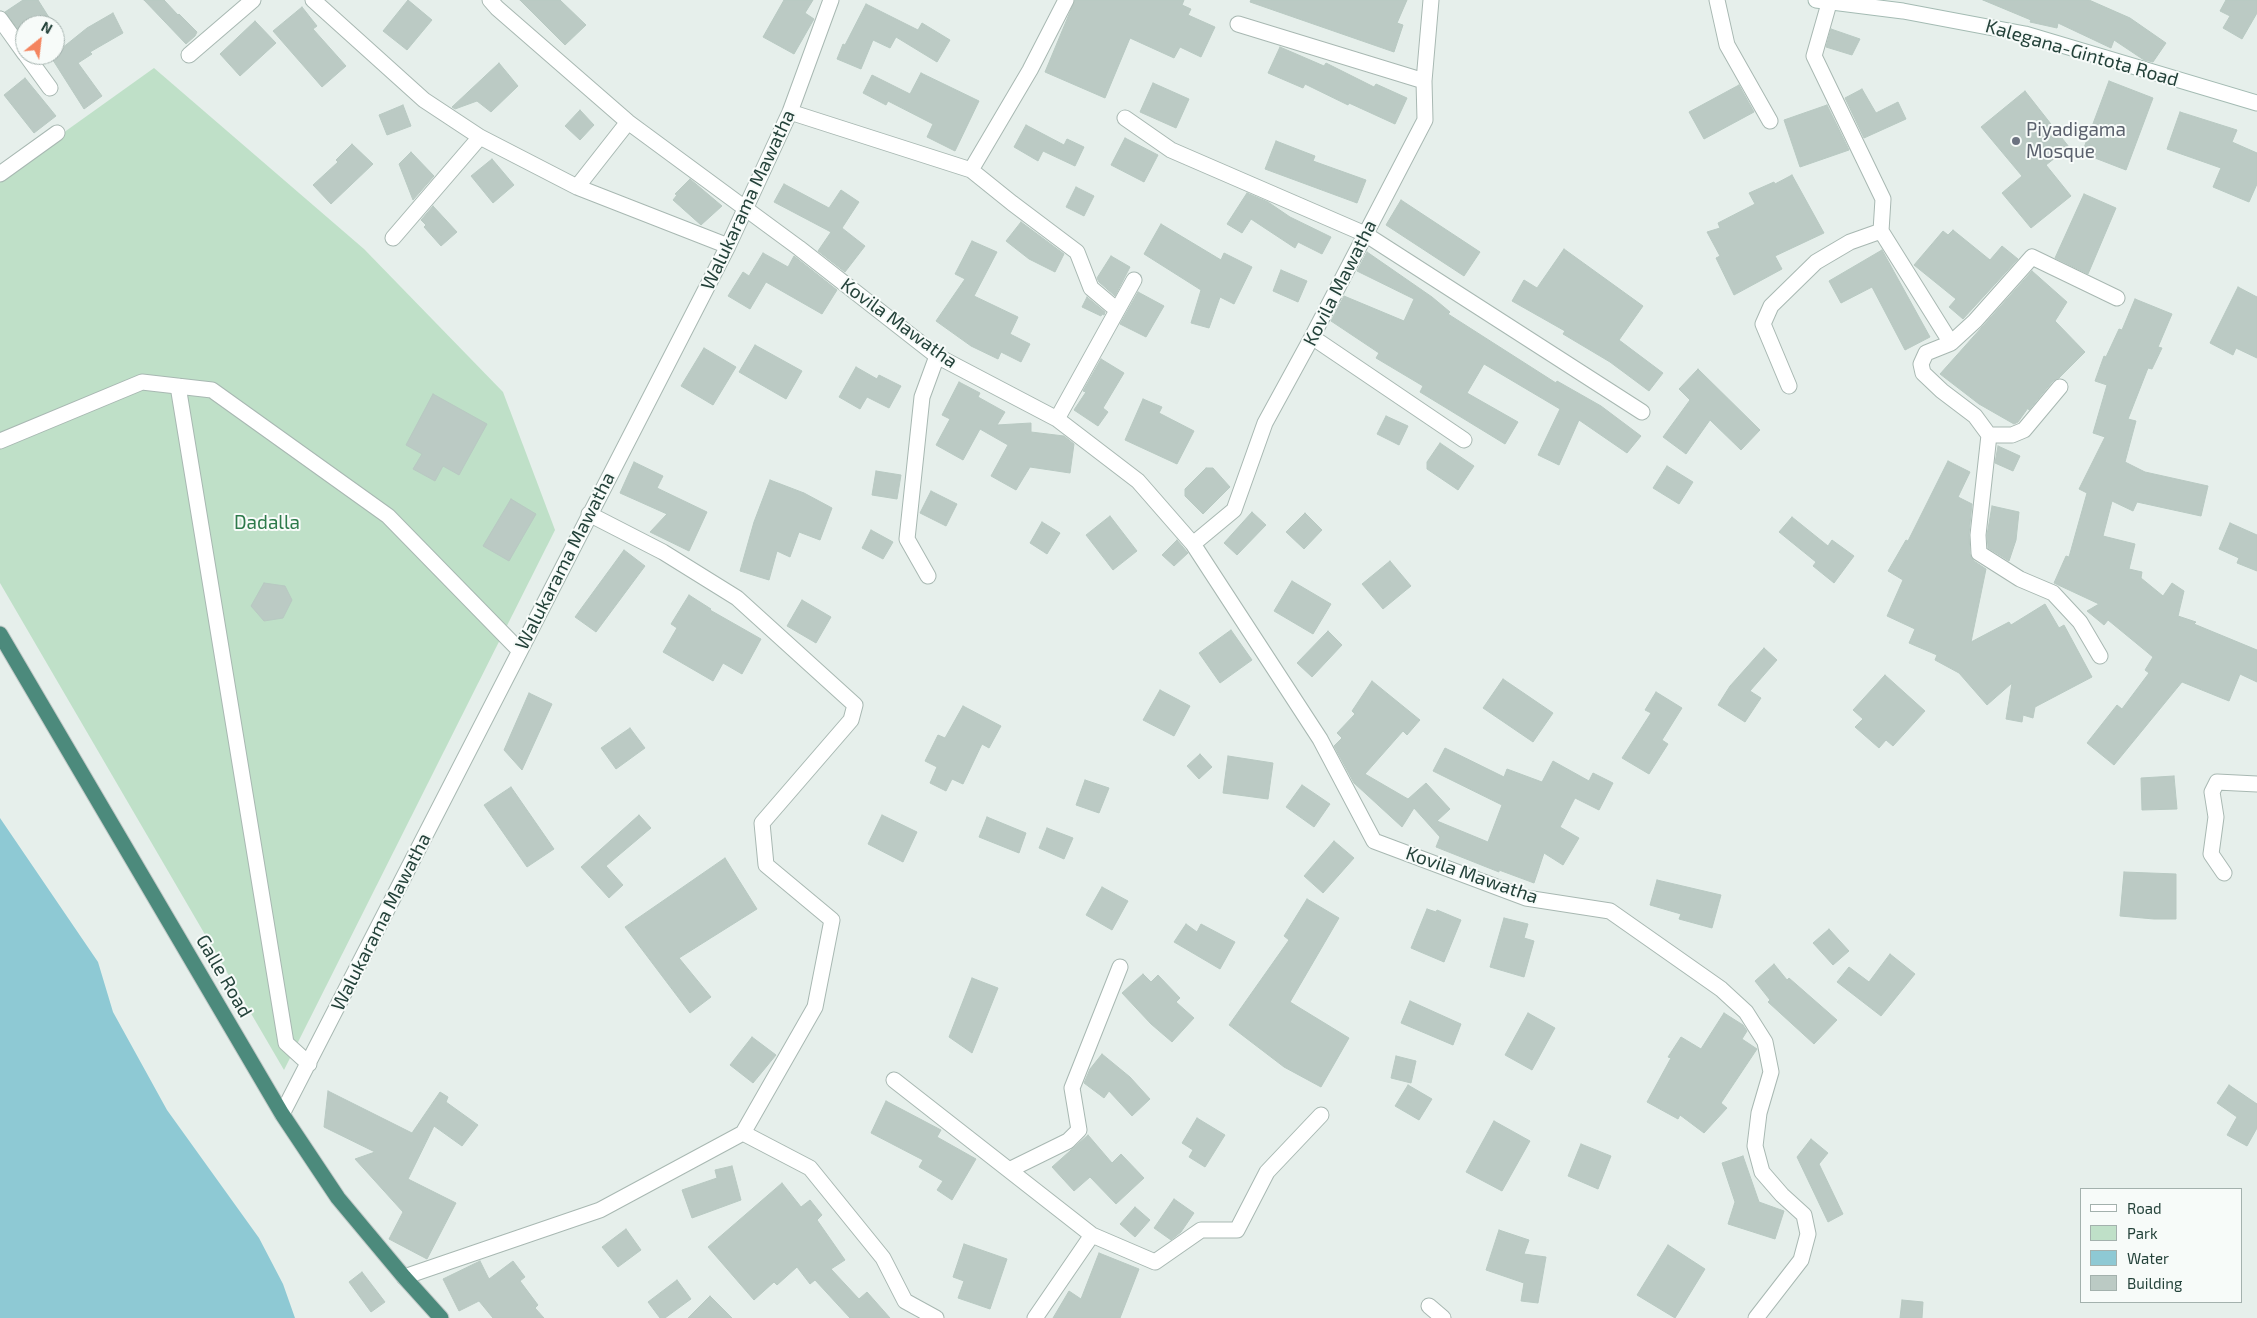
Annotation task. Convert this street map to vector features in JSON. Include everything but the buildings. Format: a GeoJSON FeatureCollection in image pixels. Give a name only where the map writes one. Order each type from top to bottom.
{"type":"FeatureCollection","features":[{"type":"Feature","properties":{"kind":"highway","name":"Galle Road"},"geometry":{"type":"LineString","coordinates":[[0,634],[282,1114],[338,1198],[404,1277],[442,1318]]}},
{"type":"Feature","properties":{"kind":"street"},"geometry":{"type":"LineString","coordinates":[[189,55],[253,0]]}},
{"type":"Feature","properties":{"kind":"street"},"geometry":{"type":"LineString","coordinates":[[313,0],[424,100],[480,137],[577,187],[728,246]]}},
{"type":"Feature","properties":{"kind":"street","name":"Kovila Mawatha"},"geometry":{"type":"LineString","coordinates":[[490,0],[628,122],[746,209],[938,356],[1057,419],[1138,481],[1193,544],[1320,739],[1374,842],[1526,898],[1610,911],[1721,989],[1746,1012],[1766,1042],[1771,1072],[1759,1114],[1755,1146],[1757,1155],[1762,1172],[1782,1195],[1804,1215],[1808,1234],[1801,1260],[1756,1318]]}},
{"type":"Feature","properties":{"kind":"street","name":"Walukarama Mawatha"},"geometry":{"type":"LineString","coordinates":[[282,1114],[518,650],[728,246],[790,112],[831,0]]}},
{"type":"Feature","properties":{"kind":"street"},"geometry":{"type":"LineString","coordinates":[[971,170],[1030,70],[1066,0]]}},
{"type":"Feature","properties":{"kind":"street","name":"Kovila Mawatha"},"geometry":{"type":"LineString","coordinates":[[1193,544],[1234,510],[1265,423],[1312,338],[1425,120],[1424,81],[1431,0]]}},
{"type":"Feature","properties":{"kind":"street"},"geometry":{"type":"LineString","coordinates":[[1717,0],[1727,45],[1770,120]]}},
{"type":"Feature","properties":{"kind":"street"},"geometry":{"type":"LineString","coordinates":[[1825,1],[1814,56],[1883,199],[1881,231],[1951,343]]}},
{"type":"Feature","properties":{"kind":"street","name":"Kalegana-Gintota Road"},"geometry":{"type":"LineString","coordinates":[[1825,1],[1903,11],[2025,34],[2257,103]]}},
{"type":"Feature","properties":{"kind":"street"},"geometry":{"type":"LineString","coordinates":[[0,19],[15,40]]}},
{"type":"Feature","properties":{"kind":"street"},"geometry":{"type":"LineString","coordinates":[[1238,24],[1424,81]]}},
{"type":"Feature","properties":{"kind":"street"},"geometry":{"type":"LineString","coordinates":[[33,65],[50,88]]}},
{"type":"Feature","properties":{"kind":"street"},"geometry":{"type":"LineString","coordinates":[[790,112],[971,170],[1077,252],[1091,288],[1117,310]]}},
{"type":"Feature","properties":{"kind":"street"},"geometry":{"type":"LineString","coordinates":[[1126,118],[1171,150],[1365,234],[1642,412]]}},
{"type":"Feature","properties":{"kind":"street"},"geometry":{"type":"LineString","coordinates":[[577,187],[628,122]]}},
{"type":"Feature","properties":{"kind":"street"},"geometry":{"type":"LineString","coordinates":[[0,174],[57,133]]}},
{"type":"Feature","properties":{"kind":"street"},"geometry":{"type":"LineString","coordinates":[[393,238],[480,137]]}},
{"type":"Feature","properties":{"kind":"street"},"geometry":{"type":"LineString","coordinates":[[1789,386],[1763,324],[1772,306],[1816,262],[1850,242],[1881,231]]}},
{"type":"Feature","properties":{"kind":"street"},"geometry":{"type":"LineString","coordinates":[[2100,656],[2080,622],[2053,593],[2020,579],[1979,553],[1978,535],[1989,436],[1976,416],[1942,391],[1923,373],[1921,364],[1926,353],[1951,343],[1975,321],[2032,257],[2117,298]]}},
{"type":"Feature","properties":{"kind":"street"},"geometry":{"type":"LineString","coordinates":[[1057,419],[1134,280]]}},
{"type":"Feature","properties":{"kind":"street"},"geometry":{"type":"LineString","coordinates":[[1312,338],[1464,440]]}},
{"type":"Feature","properties":{"kind":"street"},"geometry":{"type":"LineString","coordinates":[[928,576],[907,539],[922,397],[938,356]]}},
{"type":"Feature","properties":{"kind":"street"},"geometry":{"type":"LineString","coordinates":[[0,441],[142,382],[212,390],[388,516],[518,650]]}},
{"type":"Feature","properties":{"kind":"street"},"geometry":{"type":"LineString","coordinates":[[178,386],[286,1043],[309,1064]]}},
{"type":"Feature","properties":{"kind":"street"},"geometry":{"type":"LineString","coordinates":[[1989,436],[2012,435],[2024,430],[2060,387]]}},
{"type":"Feature","properties":{"kind":"street"},"geometry":{"type":"LineString","coordinates":[[404,1277],[600,1210],[743,1133],[815,1007],[832,920],[766,865],[762,823],[851,720],[855,705],[737,598],[663,552],[589,514]]}},
{"type":"Feature","properties":{"kind":"street"},"geometry":{"type":"LineString","coordinates":[[2224,872],[2211,854],[2216,816],[2212,792],[2217,782],[2257,784]]}},
{"type":"Feature","properties":{"kind":"street"},"geometry":{"type":"LineString","coordinates":[[1009,1170],[1068,1141],[1079,1130],[1072,1088],[1120,967]]}},
{"type":"Feature","properties":{"kind":"street"},"geometry":{"type":"LineString","coordinates":[[894,1080],[1092,1235],[1154,1262],[1201,1230],[1237,1230],[1268,1172],[1322,1115]]}},
{"type":"Feature","properties":{"kind":"street"},"geometry":{"type":"LineString","coordinates":[[743,1133],[810,1168],[883,1258],[905,1301],[936,1318]]}},
{"type":"Feature","properties":{"kind":"street"},"geometry":{"type":"LineString","coordinates":[[1035,1318],[1092,1235]]}},
{"type":"Feature","properties":{"kind":"street"},"geometry":{"type":"LineString","coordinates":[[1428,1306],[1444,1318]]}},
{"type":"Feature","properties":{"kind":"green space","name":"Dadalla"},"geometry":{"type":"Polygon","coordinates":[[[154,68],[364,249],[503,392],[555,530],[284,1070],[0,583],[0,178],[154,68]]]}},
{"type":"Feature","properties":{"kind":"water"},"geometry":{"type":"Polygon","coordinates":[[[0,818],[98,962],[113,1012],[167,1110],[259,1238],[283,1284],[295,1318],[0,1318],[0,818]]]}},
{"type":"Feature","properties":{"kind":"place","name":"Piyadigama Mosque"},"geometry":{"type":"Point","coordinates":[2016,141]}}]}
